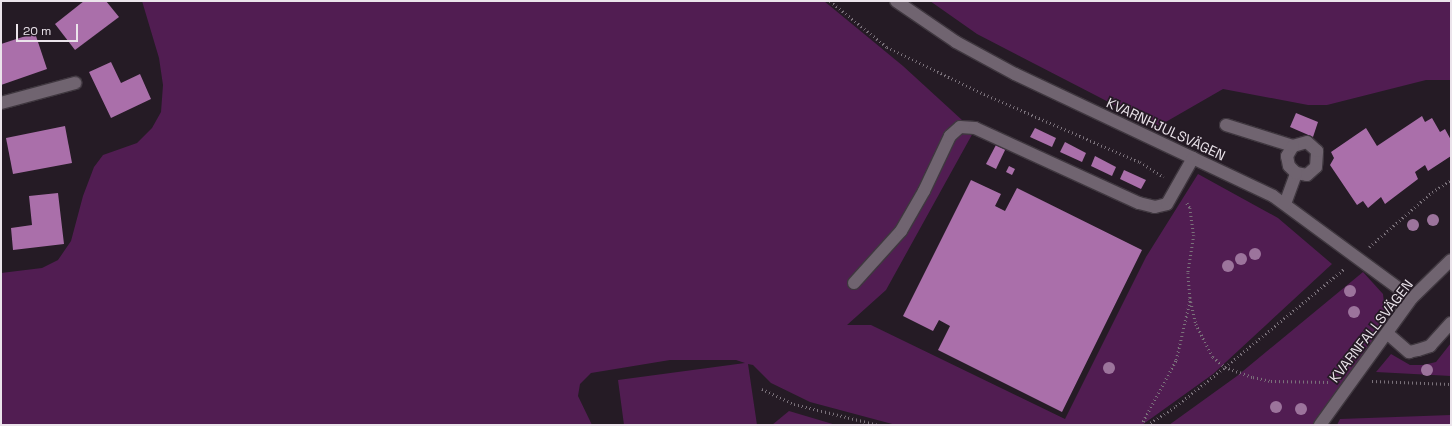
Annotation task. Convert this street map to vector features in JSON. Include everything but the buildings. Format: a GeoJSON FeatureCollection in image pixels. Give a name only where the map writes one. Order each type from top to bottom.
{"type":"FeatureCollection","features":[{"type":"Feature","properties":{"kind":"street","name":"KVARNHJULSVÄGEN"},"geometry":{"type":"LineString","coordinates":[[896,1],[956,42],[1014,74],[1273,196],[1412,298]]}},
{"type":"Feature","properties":{"kind":"street"},"geometry":{"type":"LineString","coordinates":[[1,103],[75,83]]}},
{"type":"Feature","properties":{"kind":"street"},"geometry":{"type":"LineString","coordinates":[[1226,126],[1293,146],[1307,142],[1317,151],[1316,167],[1307,176],[1296,173],[1289,166],[1287,156],[1293,146]]}},
{"type":"Feature","properties":{"kind":"street"},"geometry":{"type":"LineString","coordinates":[[854,283],[901,231],[924,191],[950,136],[960,127],[975,128],[1139,203],[1155,207],[1167,204],[1193,158]]}},
{"type":"Feature","properties":{"kind":"street"},"geometry":{"type":"LineString","coordinates":[[1285,204],[1296,173]]}},
{"type":"Feature","properties":{"kind":"street","name":"KVARNFALLSVÄGEN"},"geometry":{"type":"LineString","coordinates":[[1320,425],[1355,375],[1388,334],[1412,298],[1451,260]]}},
{"type":"Feature","properties":{"kind":"street"},"geometry":{"type":"LineString","coordinates":[[1388,334],[1409,352],[1430,346],[1451,323]]}},
{"type":"Feature","properties":{"kind":"path"},"geometry":{"type":"LineString","coordinates":[[1148,425],[1176,406],[1225,367],[1358,257],[1432,192],[1451,180]]}},
{"type":"Feature","properties":{"kind":"path"},"geometry":{"type":"LineString","coordinates":[[1141,425],[1176,360],[1190,298]]}},
{"type":"Feature","properties":{"kind":"path"},"geometry":{"type":"LineString","coordinates":[[1370,381],[1451,384]]}},
{"type":"Feature","properties":{"kind":"path"},"geometry":{"type":"LineString","coordinates":[[762,389],[794,404],[878,425]]}},
{"type":"Feature","properties":{"kind":"shaded area"},"geometry":{"type":"Polygon","coordinates":[[[142,1],[824,1],[903,66],[974,131],[886,290],[847,325],[871,325],[1065,419],[1146,257],[1198,174],[1278,218],[1332,264],[1213,374],[1142,425],[896,425],[810,402],[771,383],[753,365],[748,364],[757,425],[624,425],[618,380],[745,363],[736,360],[670,360],[591,373],[580,384],[578,396],[592,425],[1,425],[1,273],[42,268],[58,260],[71,241],[83,196],[94,167],[103,155],[137,143],[152,128],[161,112],[163,85],[159,58],[142,1]]]}},
{"type":"Feature","properties":{"kind":"shaded area"},"geometry":{"type":"Polygon","coordinates":[[[930,1],[1451,1],[1451,80],[1426,80],[1327,105],[1308,105],[1223,89],[1157,127],[977,34],[930,1]]]}},
{"type":"Feature","properties":{"kind":"shaded area"},"geometry":{"type":"Polygon","coordinates":[[[1363,272],[1383,294],[1386,322],[1316,425],[1169,425],[1237,376],[1363,272]]]}},
{"type":"Feature","properties":{"kind":"shaded area"},"geometry":{"type":"Polygon","coordinates":[[[1451,343],[1451,376],[1376,372],[1391,354],[1410,365],[1423,365],[1436,362],[1451,343]]]}},
{"type":"Feature","properties":{"kind":"shaded area"},"geometry":{"type":"Polygon","coordinates":[[[789,411],[836,425],[772,425],[789,411]]]}},
{"type":"Feature","properties":{"kind":"shaded area"},"geometry":{"type":"Polygon","coordinates":[[[1451,415],[1451,425],[1337,425],[1340,419],[1451,415]]]}}]}
